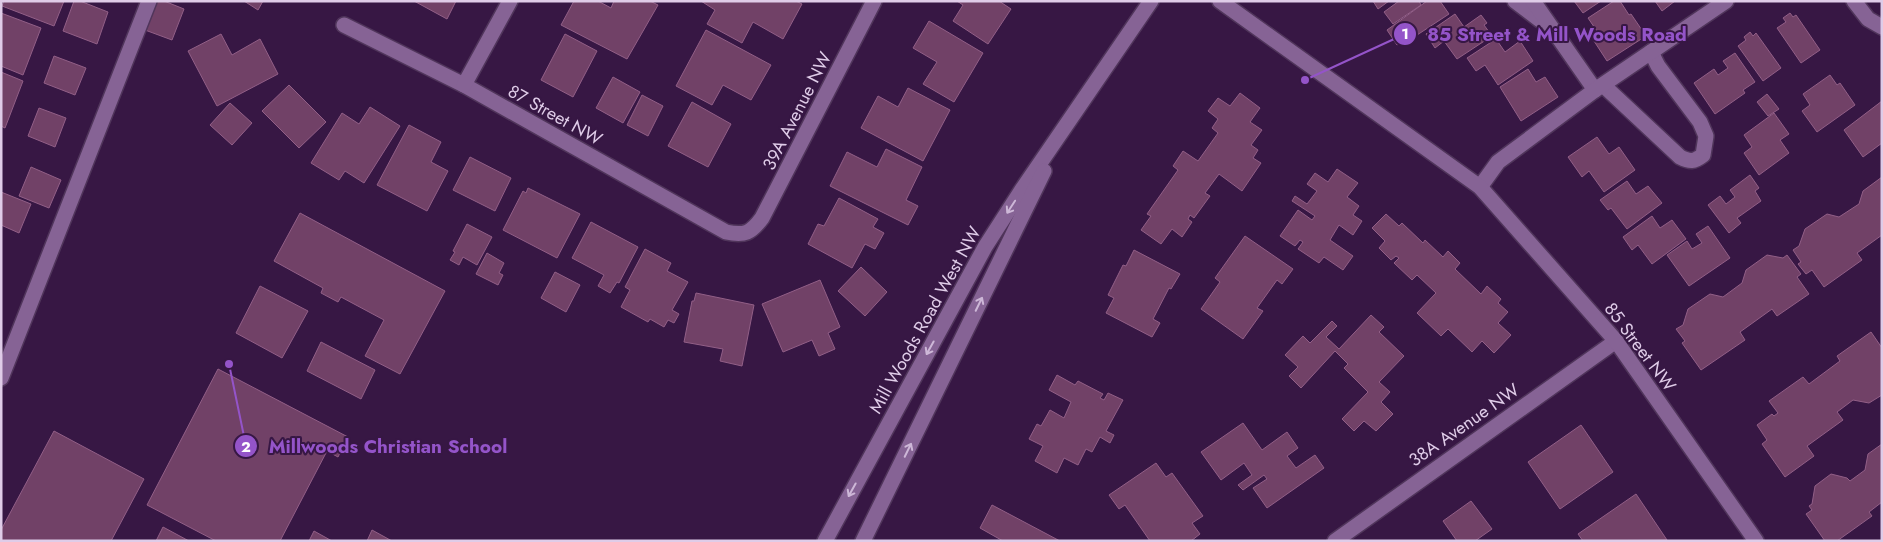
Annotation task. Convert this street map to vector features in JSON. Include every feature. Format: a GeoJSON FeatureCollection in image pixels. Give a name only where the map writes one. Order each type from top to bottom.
{"type":"FeatureCollection","features":[{"type":"Feature","properties":{"kind":"street"},"geometry":{"type":"LineString","coordinates":[[1,378],[149,1]]}},
{"type":"Feature","properties":{"kind":"street"},"geometry":{"type":"LineString","coordinates":[[464,85],[510,1]]}},
{"type":"Feature","properties":{"kind":"street","name":"39A Avenue NW"},"geometry":{"type":"LineString","coordinates":[[747,233],[756,227],[762,218],[874,1]]}},
{"type":"Feature","properties":{"kind":"street","name":"Mill Woods Road West NW"},"geometry":{"type":"LineString","coordinates":[[825,541],[985,247],[1151,1]]}},
{"type":"Feature","properties":{"kind":"street","name":"85 Street NW"},"geometry":{"type":"LineString","coordinates":[[1220,1],[1480,187],[1616,341],[1756,541]]}},
{"type":"Feature","properties":{"kind":"street"},"geometry":{"type":"LineString","coordinates":[[1515,1],[1555,32]]}},
{"type":"Feature","properties":{"kind":"street"},"geometry":{"type":"LineString","coordinates":[[1533,1],[1599,87],[1680,157],[1687,161],[1695,161],[1703,156],[1706,136],[1700,122],[1673,88],[1651,52]]}},
{"type":"Feature","properties":{"kind":"street"},"geometry":{"type":"LineString","coordinates":[[1480,187],[1498,162],[1599,87],[1726,1]]}},
{"type":"Feature","properties":{"kind":"street"},"geometry":{"type":"LineString","coordinates":[[1854,1],[1868,19],[1882,27]]}},
{"type":"Feature","properties":{"kind":"street","name":"87 Street NW"},"geometry":{"type":"LineString","coordinates":[[344,25],[464,85],[726,232],[738,235],[747,233]]}},
{"type":"Feature","properties":{"kind":"street","name":"Mill Woods Road West NW"},"geometry":{"type":"LineString","coordinates":[[863,541],[1068,123]]}},
{"type":"Feature","properties":{"kind":"street","name":"38A Avenue NW"},"geometry":{"type":"LineString","coordinates":[[1335,541],[1616,341]]}},
{"type":"Feature","properties":{"kind":"building"},"geometry":{"type":"Polygon","coordinates":[[[4,1],[64,1],[54,26],[2,6],[4,1]]]}},
{"type":"Feature","properties":{"kind":"building"},"geometry":{"type":"Polygon","coordinates":[[[74,1],[80,1],[108,12],[97,44],[63,31],[74,1]]]}},
{"type":"Feature","properties":{"kind":"building"},"geometry":{"type":"Polygon","coordinates":[[[156,1],[164,1],[184,9],[172,40],[145,30],[156,1]]]}},
{"type":"Feature","properties":{"kind":"building"},"geometry":{"type":"Polygon","coordinates":[[[244,1],[263,1],[258,10],[244,1]]]}},
{"type":"Feature","properties":{"kind":"building"},"geometry":{"type":"Polygon","coordinates":[[[414,1],[456,1],[447,19],[414,1]]]}},
{"type":"Feature","properties":{"kind":"building"},"geometry":{"type":"Polygon","coordinates":[[[574,1],[598,1],[611,8],[614,1],[650,1],[658,5],[627,59],[561,25],[574,1]]]}},
{"type":"Feature","properties":{"kind":"building"},"geometry":{"type":"Polygon","coordinates":[[[701,1],[796,1],[802,4],[783,39],[753,22],[742,43],[707,24],[715,10],[701,1]]]}},
{"type":"Feature","properties":{"kind":"building"},"geometry":{"type":"Polygon","coordinates":[[[957,1],[999,1],[1011,9],[988,44],[953,21],[963,5],[957,1]]]}},
{"type":"Feature","properties":{"kind":"building"},"geometry":{"type":"Polygon","coordinates":[[[1373,1],[1389,1],[1378,9],[1373,1]]]}},
{"type":"Feature","properties":{"kind":"building"},"geometry":{"type":"Polygon","coordinates":[[[1399,1],[1419,1],[1421,5],[1393,24],[1384,12],[1399,1]]]}},
{"type":"Feature","properties":{"kind":"building"},"geometry":{"type":"Polygon","coordinates":[[[1427,1],[1440,1],[1449,14],[1414,37],[1412,35],[1397,45],[1387,30],[1427,1]]]}},
{"type":"Feature","properties":{"kind":"building"},"geometry":{"type":"Polygon","coordinates":[[[1574,1],[1601,1],[1583,13],[1574,1]]]}},
{"type":"Feature","properties":{"kind":"building"},"geometry":{"type":"Polygon","coordinates":[[[1614,1],[1620,1],[1646,36],[1607,61],[1594,41],[1601,37],[1588,18],[1614,1]]]}},
{"type":"Feature","properties":{"kind":"building"},"geometry":{"type":"Polygon","coordinates":[[[1655,1],[1675,1],[1662,11],[1655,1]]]}},
{"type":"Feature","properties":{"kind":"building"},"geometry":{"type":"Polygon","coordinates":[[[1,13],[41,28],[23,75],[1,66],[1,13]]]}},
{"type":"Feature","properties":{"kind":"building"},"geometry":{"type":"Polygon","coordinates":[[[1790,13],[1793,17],[1796,15],[1820,50],[1801,63],[1777,28],[1786,22],[1783,18],[1790,13]]]}},
{"type":"Feature","properties":{"kind":"building"},"geometry":{"type":"Polygon","coordinates":[[[1455,14],[1464,27],[1481,15],[1487,23],[1484,25],[1492,36],[1457,59],[1444,41],[1435,48],[1426,34],[1455,14]]]}},
{"type":"Feature","properties":{"kind":"building"},"geometry":{"type":"Polygon","coordinates":[[[929,21],[983,53],[954,102],[923,84],[937,62],[913,48],[929,21]]]}},
{"type":"Feature","properties":{"kind":"building"},"geometry":{"type":"Polygon","coordinates":[[[706,30],[771,65],[751,100],[723,85],[712,105],[676,86],[706,30]]]}},
{"type":"Feature","properties":{"kind":"building"},"geometry":{"type":"Polygon","coordinates":[[[1750,32],[1753,36],[1756,33],[1781,68],[1763,81],[1738,46],[1746,40],[1744,37],[1750,32]]]}},
{"type":"Feature","properties":{"kind":"building"},"geometry":{"type":"Polygon","coordinates":[[[221,34],[232,55],[260,39],[278,74],[217,106],[188,51],[221,34]]]}},
{"type":"Feature","properties":{"kind":"building"},"geometry":{"type":"Polygon","coordinates":[[[565,34],[597,51],[573,97],[541,80],[565,34]]]}},
{"type":"Feature","properties":{"kind":"building"},"geometry":{"type":"Polygon","coordinates":[[[1496,39],[1505,52],[1520,41],[1533,61],[1498,85],[1485,65],[1476,71],[1467,58],[1496,39]]]}},
{"type":"Feature","properties":{"kind":"building"},"geometry":{"type":"Polygon","coordinates":[[[1735,53],[1755,82],[1743,90],[1745,93],[1715,114],[1694,83],[1714,69],[1718,75],[1728,68],[1723,61],[1735,53]]]}},
{"type":"Feature","properties":{"kind":"building"},"geometry":{"type":"Polygon","coordinates":[[[54,56],[86,68],[75,95],[44,83],[54,56]]]}},
{"type":"Feature","properties":{"kind":"building"},"geometry":{"type":"Polygon","coordinates":[[[1528,69],[1536,82],[1545,77],[1558,97],[1521,121],[1500,87],[1528,69]]]}},
{"type":"Feature","properties":{"kind":"building"},"geometry":{"type":"Polygon","coordinates":[[[1,72],[23,81],[5,128],[1,126],[1,72]]]}},
{"type":"Feature","properties":{"kind":"building"},"geometry":{"type":"Polygon","coordinates":[[[1830,75],[1837,85],[1840,83],[1855,105],[1817,132],[1802,111],[1810,105],[1803,94],[1830,75]]]}},
{"type":"Feature","properties":{"kind":"building"},"geometry":{"type":"Polygon","coordinates":[[[613,77],[640,92],[623,123],[596,108],[613,77]]]}},
{"type":"Feature","properties":{"kind":"building"},"geometry":{"type":"Polygon","coordinates":[[[289,85],[326,122],[299,148],[262,111],[289,85]]]}},
{"type":"Feature","properties":{"kind":"building"},"geometry":{"type":"Polygon","coordinates":[[[908,88],[950,110],[923,161],[861,128],[878,96],[898,107],[908,88]]]}},
{"type":"Feature","properties":{"kind":"building"},"geometry":{"type":"Polygon","coordinates":[[[1240,93],[1260,108],[1250,122],[1262,130],[1251,145],[1258,150],[1253,158],[1261,163],[1242,191],[1219,174],[1205,193],[1210,196],[1194,218],[1190,215],[1188,219],[1192,222],[1182,237],[1172,229],[1161,244],[1141,230],[1151,216],[1147,214],[1178,170],[1173,166],[1183,151],[1198,161],[1218,133],[1212,128],[1218,119],[1208,111],[1218,98],[1230,106],[1240,93]]]}},
{"type":"Feature","properties":{"kind":"building"},"geometry":{"type":"Polygon","coordinates":[[[1767,94],[1779,109],[1768,116],[1757,102],[1767,94]]]}},
{"type":"Feature","properties":{"kind":"building"},"geometry":{"type":"Polygon","coordinates":[[[642,95],[663,106],[648,136],[627,125],[642,95]]]}},
{"type":"Feature","properties":{"kind":"building"},"geometry":{"type":"Polygon","coordinates":[[[1882,101],[1882,143],[1863,157],[1844,130],[1882,101]]]}},
{"type":"Feature","properties":{"kind":"building"},"geometry":{"type":"Polygon","coordinates":[[[692,102],[731,124],[708,167],[668,146],[692,102]]]}},
{"type":"Feature","properties":{"kind":"building"},"geometry":{"type":"Polygon","coordinates":[[[230,103],[252,123],[232,145],[210,125],[230,103]]]}},
{"type":"Feature","properties":{"kind":"building"},"geometry":{"type":"Polygon","coordinates":[[[370,107],[400,126],[364,183],[345,171],[339,180],[311,163],[342,113],[359,124],[370,107]]]}},
{"type":"Feature","properties":{"kind":"building"},"geometry":{"type":"Polygon","coordinates":[[[39,108],[66,118],[55,147],[28,136],[39,108]]]}},
{"type":"Feature","properties":{"kind":"building"},"geometry":{"type":"Polygon","coordinates":[[[1774,113],[1789,134],[1780,140],[1789,153],[1759,175],[1744,153],[1752,147],[1744,135],[1774,113]]]}},
{"type":"Feature","properties":{"kind":"building"},"geometry":{"type":"Polygon","coordinates":[[[409,125],[441,142],[431,162],[448,171],[427,211],[377,185],[409,125]]]}},
{"type":"Feature","properties":{"kind":"building"},"geometry":{"type":"Polygon","coordinates":[[[1597,137],[1609,154],[1619,147],[1635,170],[1604,192],[1589,171],[1582,177],[1568,157],[1597,137]]]}},
{"type":"Feature","properties":{"kind":"building"},"geometry":{"type":"Polygon","coordinates":[[[886,149],[922,167],[906,200],[918,206],[908,225],[830,186],[847,152],[877,167],[886,149]]]}},
{"type":"Feature","properties":{"kind":"building"},"geometry":{"type":"Polygon","coordinates":[[[470,157],[511,178],[495,211],[453,190],[470,157]]]}},
{"type":"Feature","properties":{"kind":"building"},"geometry":{"type":"Polygon","coordinates":[[[31,167],[61,180],[49,208],[19,196],[31,167]]]}},
{"type":"Feature","properties":{"kind":"building"},"geometry":{"type":"Polygon","coordinates":[[[1337,169],[1358,183],[1347,197],[1359,206],[1353,215],[1362,221],[1353,235],[1339,225],[1330,240],[1353,256],[1343,270],[1324,257],[1319,263],[1298,249],[1303,242],[1300,240],[1295,246],[1280,236],[1298,210],[1312,220],[1315,216],[1292,201],[1295,196],[1307,204],[1317,191],[1307,184],[1315,173],[1328,182],[1337,169]]]}},
{"type":"Feature","properties":{"kind":"building"},"geometry":{"type":"Polygon","coordinates":[[[1750,175],[1759,188],[1755,191],[1761,201],[1737,218],[1741,223],[1729,233],[1708,205],[1720,196],[1726,204],[1735,197],[1730,190],[1750,175]]]}},
{"type":"Feature","properties":{"kind":"building"},"geometry":{"type":"Polygon","coordinates":[[[1882,177],[1882,235],[1857,253],[1862,260],[1824,287],[1812,270],[1806,274],[1798,264],[1801,262],[1793,250],[1799,246],[1805,229],[1827,214],[1839,217],[1859,204],[1863,191],[1882,177]]]}},
{"type":"Feature","properties":{"kind":"building"},"geometry":{"type":"Polygon","coordinates":[[[1627,181],[1636,194],[1648,186],[1662,203],[1627,229],[1611,208],[1608,210],[1600,200],[1627,181]]]}},
{"type":"Feature","properties":{"kind":"building"},"geometry":{"type":"Polygon","coordinates":[[[528,188],[580,214],[557,258],[503,230],[523,191],[526,193],[528,188]]]}},
{"type":"Feature","properties":{"kind":"building"},"geometry":{"type":"Polygon","coordinates":[[[1,192],[31,204],[19,233],[1,225],[1,192]]]}},
{"type":"Feature","properties":{"kind":"building"},"geometry":{"type":"Polygon","coordinates":[[[839,198],[878,219],[873,227],[884,233],[875,249],[865,244],[852,268],[808,244],[818,224],[824,226],[839,198]]]}},
{"type":"Feature","properties":{"kind":"building"},"geometry":{"type":"Polygon","coordinates":[[[300,213],[445,291],[400,374],[365,356],[384,320],[341,297],[338,302],[321,293],[323,288],[274,261],[300,213]]]}},
{"type":"Feature","properties":{"kind":"building"},"geometry":{"type":"Polygon","coordinates":[[[1386,214],[1399,226],[1402,223],[1423,243],[1425,240],[1443,257],[1448,251],[1460,263],[1455,269],[1481,294],[1487,286],[1501,299],[1498,303],[1508,312],[1498,323],[1511,335],[1494,353],[1482,341],[1472,352],[1448,329],[1441,336],[1417,313],[1436,293],[1417,275],[1412,280],[1394,263],[1399,258],[1396,256],[1391,260],[1379,248],[1385,241],[1372,228],[1386,214]]]}},
{"type":"Feature","properties":{"kind":"building"},"geometry":{"type":"Polygon","coordinates":[[[1652,216],[1660,228],[1672,220],[1686,239],[1652,264],[1638,245],[1632,250],[1623,237],[1652,216]]]}},
{"type":"Feature","properties":{"kind":"building"},"geometry":{"type":"Polygon","coordinates":[[[591,222],[638,247],[619,283],[617,282],[610,293],[598,286],[604,275],[572,258],[591,222]]]}},
{"type":"Feature","properties":{"kind":"building"},"geometry":{"type":"Polygon","coordinates":[[[467,224],[492,237],[477,265],[463,257],[459,265],[450,260],[467,224]]]}},
{"type":"Feature","properties":{"kind":"building"},"geometry":{"type":"Polygon","coordinates":[[[1708,226],[1730,258],[1689,286],[1667,255],[1687,241],[1692,249],[1702,243],[1696,234],[1708,226]]]}},
{"type":"Feature","properties":{"kind":"building"},"geometry":{"type":"Polygon","coordinates":[[[1245,236],[1293,269],[1282,284],[1277,280],[1257,308],[1263,311],[1243,339],[1201,309],[1220,282],[1215,278],[1245,236]]]}},
{"type":"Feature","properties":{"kind":"building"},"geometry":{"type":"Polygon","coordinates":[[[645,249],[671,263],[667,271],[688,282],[672,310],[679,314],[674,323],[668,320],[664,327],[650,319],[648,322],[621,307],[630,290],[625,287],[645,249]]]}},
{"type":"Feature","properties":{"kind":"building"},"geometry":{"type":"Polygon","coordinates":[[[1134,250],[1180,274],[1171,289],[1169,288],[1153,319],[1160,323],[1152,337],[1106,313],[1114,298],[1108,295],[1123,265],[1126,266],[1134,250]]]}},
{"type":"Feature","properties":{"kind":"building"},"geometry":{"type":"Polygon","coordinates":[[[487,253],[504,263],[499,273],[503,275],[498,285],[476,274],[487,253]]]}},
{"type":"Feature","properties":{"kind":"building"},"geometry":{"type":"Polygon","coordinates":[[[1767,255],[1783,258],[1787,255],[1801,274],[1797,277],[1809,294],[1777,316],[1772,309],[1740,332],[1745,340],[1701,370],[1682,343],[1685,341],[1676,329],[1683,325],[1688,309],[1710,294],[1723,297],[1742,283],[1746,270],[1767,255]]]}},
{"type":"Feature","properties":{"kind":"building"},"geometry":{"type":"Polygon","coordinates":[[[861,267],[887,292],[865,316],[838,291],[861,267]]]}},
{"type":"Feature","properties":{"kind":"building"},"geometry":{"type":"Polygon","coordinates":[[[555,272],[580,285],[566,312],[541,298],[555,272]]]}},
{"type":"Feature","properties":{"kind":"building"},"geometry":{"type":"Polygon","coordinates":[[[820,280],[840,327],[828,333],[835,349],[819,356],[812,340],[783,352],[762,304],[820,280]]]}},
{"type":"Feature","properties":{"kind":"building"},"geometry":{"type":"Polygon","coordinates":[[[260,286],[308,311],[282,358],[236,333],[260,286]]]}},
{"type":"Feature","properties":{"kind":"building"},"geometry":{"type":"Polygon","coordinates":[[[696,293],[754,305],[742,366],[720,361],[723,349],[684,342],[692,301],[694,301],[696,293]]]}},
{"type":"Feature","properties":{"kind":"building"},"geometry":{"type":"Polygon","coordinates":[[[1371,315],[1384,327],[1379,332],[1404,356],[1379,382],[1390,392],[1381,402],[1393,414],[1376,431],[1364,421],[1354,431],[1342,419],[1368,392],[1344,368],[1348,364],[1335,351],[1301,388],[1289,376],[1298,367],[1285,355],[1303,336],[1310,343],[1332,321],[1337,326],[1326,337],[1339,349],[1371,315]]]}},
{"type":"Feature","properties":{"kind":"building"},"geometry":{"type":"Polygon","coordinates":[[[1871,332],[1882,348],[1882,395],[1869,403],[1853,400],[1837,412],[1843,420],[1807,446],[1814,456],[1785,477],[1762,444],[1767,440],[1757,425],[1772,414],[1774,416],[1778,413],[1769,401],[1803,377],[1809,384],[1840,361],[1837,356],[1871,332]]]}},
{"type":"Feature","properties":{"kind":"building"},"geometry":{"type":"Polygon","coordinates":[[[321,342],[375,370],[361,399],[307,371],[321,342]]]}},
{"type":"Feature","properties":{"kind":"building"},"geometry":{"type":"Polygon","coordinates":[[[218,369],[348,437],[338,457],[327,451],[280,541],[216,541],[147,505],[218,369]]]}},
{"type":"Feature","properties":{"kind":"building"},"geometry":{"type":"Polygon","coordinates":[[[1057,375],[1075,385],[1078,381],[1103,394],[1100,398],[1104,400],[1108,393],[1123,400],[1106,431],[1114,435],[1110,443],[1100,437],[1092,452],[1086,449],[1078,465],[1064,458],[1057,473],[1035,461],[1043,446],[1029,439],[1037,424],[1041,426],[1050,410],[1064,418],[1071,402],[1049,390],[1057,375]]]}},
{"type":"Feature","properties":{"kind":"building"},"geometry":{"type":"Polygon","coordinates":[[[1243,423],[1262,450],[1287,432],[1298,448],[1287,456],[1296,468],[1315,455],[1324,468],[1267,508],[1253,488],[1267,479],[1264,475],[1243,490],[1238,485],[1252,475],[1244,463],[1221,480],[1201,452],[1243,423]]]}},
{"type":"Feature","properties":{"kind":"building"},"geometry":{"type":"Polygon","coordinates":[[[1581,425],[1613,472],[1560,509],[1528,462],[1581,425]]]}},
{"type":"Feature","properties":{"kind":"building"},"geometry":{"type":"Polygon","coordinates":[[[54,431],[144,479],[111,541],[1,541],[1,530],[54,431]]]}},
{"type":"Feature","properties":{"kind":"building"},"geometry":{"type":"Polygon","coordinates":[[[1882,444],[1882,502],[1869,512],[1872,516],[1837,541],[1825,541],[1806,514],[1812,510],[1809,506],[1812,504],[1815,486],[1831,474],[1847,478],[1850,481],[1865,470],[1868,454],[1882,444]]]}},
{"type":"Feature","properties":{"kind":"building"},"geometry":{"type":"Polygon","coordinates":[[[1156,463],[1166,477],[1172,473],[1203,516],[1192,523],[1200,534],[1191,541],[1150,541],[1125,505],[1119,509],[1109,495],[1156,463]]]}},
{"type":"Feature","properties":{"kind":"building"},"geometry":{"type":"Polygon","coordinates":[[[1636,494],[1667,540],[1583,541],[1578,534],[1636,494]]]}},
{"type":"Feature","properties":{"kind":"building"},"geometry":{"type":"Polygon","coordinates":[[[1471,501],[1492,529],[1475,541],[1457,541],[1443,521],[1471,501]]]}},
{"type":"Feature","properties":{"kind":"building"},"geometry":{"type":"Polygon","coordinates":[[[992,505],[1060,541],[1003,541],[980,528],[992,505]]]}},
{"type":"Feature","properties":{"kind":"building"},"geometry":{"type":"Polygon","coordinates":[[[163,527],[189,541],[156,541],[163,527]]]}},
{"type":"Feature","properties":{"kind":"building"},"geometry":{"type":"Polygon","coordinates":[[[372,530],[392,541],[367,541],[372,530]]]}},
{"type":"Feature","properties":{"kind":"building"},"geometry":{"type":"Polygon","coordinates":[[[314,531],[332,541],[309,541],[314,531]]]}},
{"type":"Feature","properties":{"kind":"place","name":"85 Street & Mill Woods Road"},"geometry":{"type":"Point","coordinates":[1305,80]}},
{"type":"Feature","properties":{"kind":"place","name":"Millwoods Christian School"},"geometry":{"type":"Point","coordinates":[229,364]}}]}
